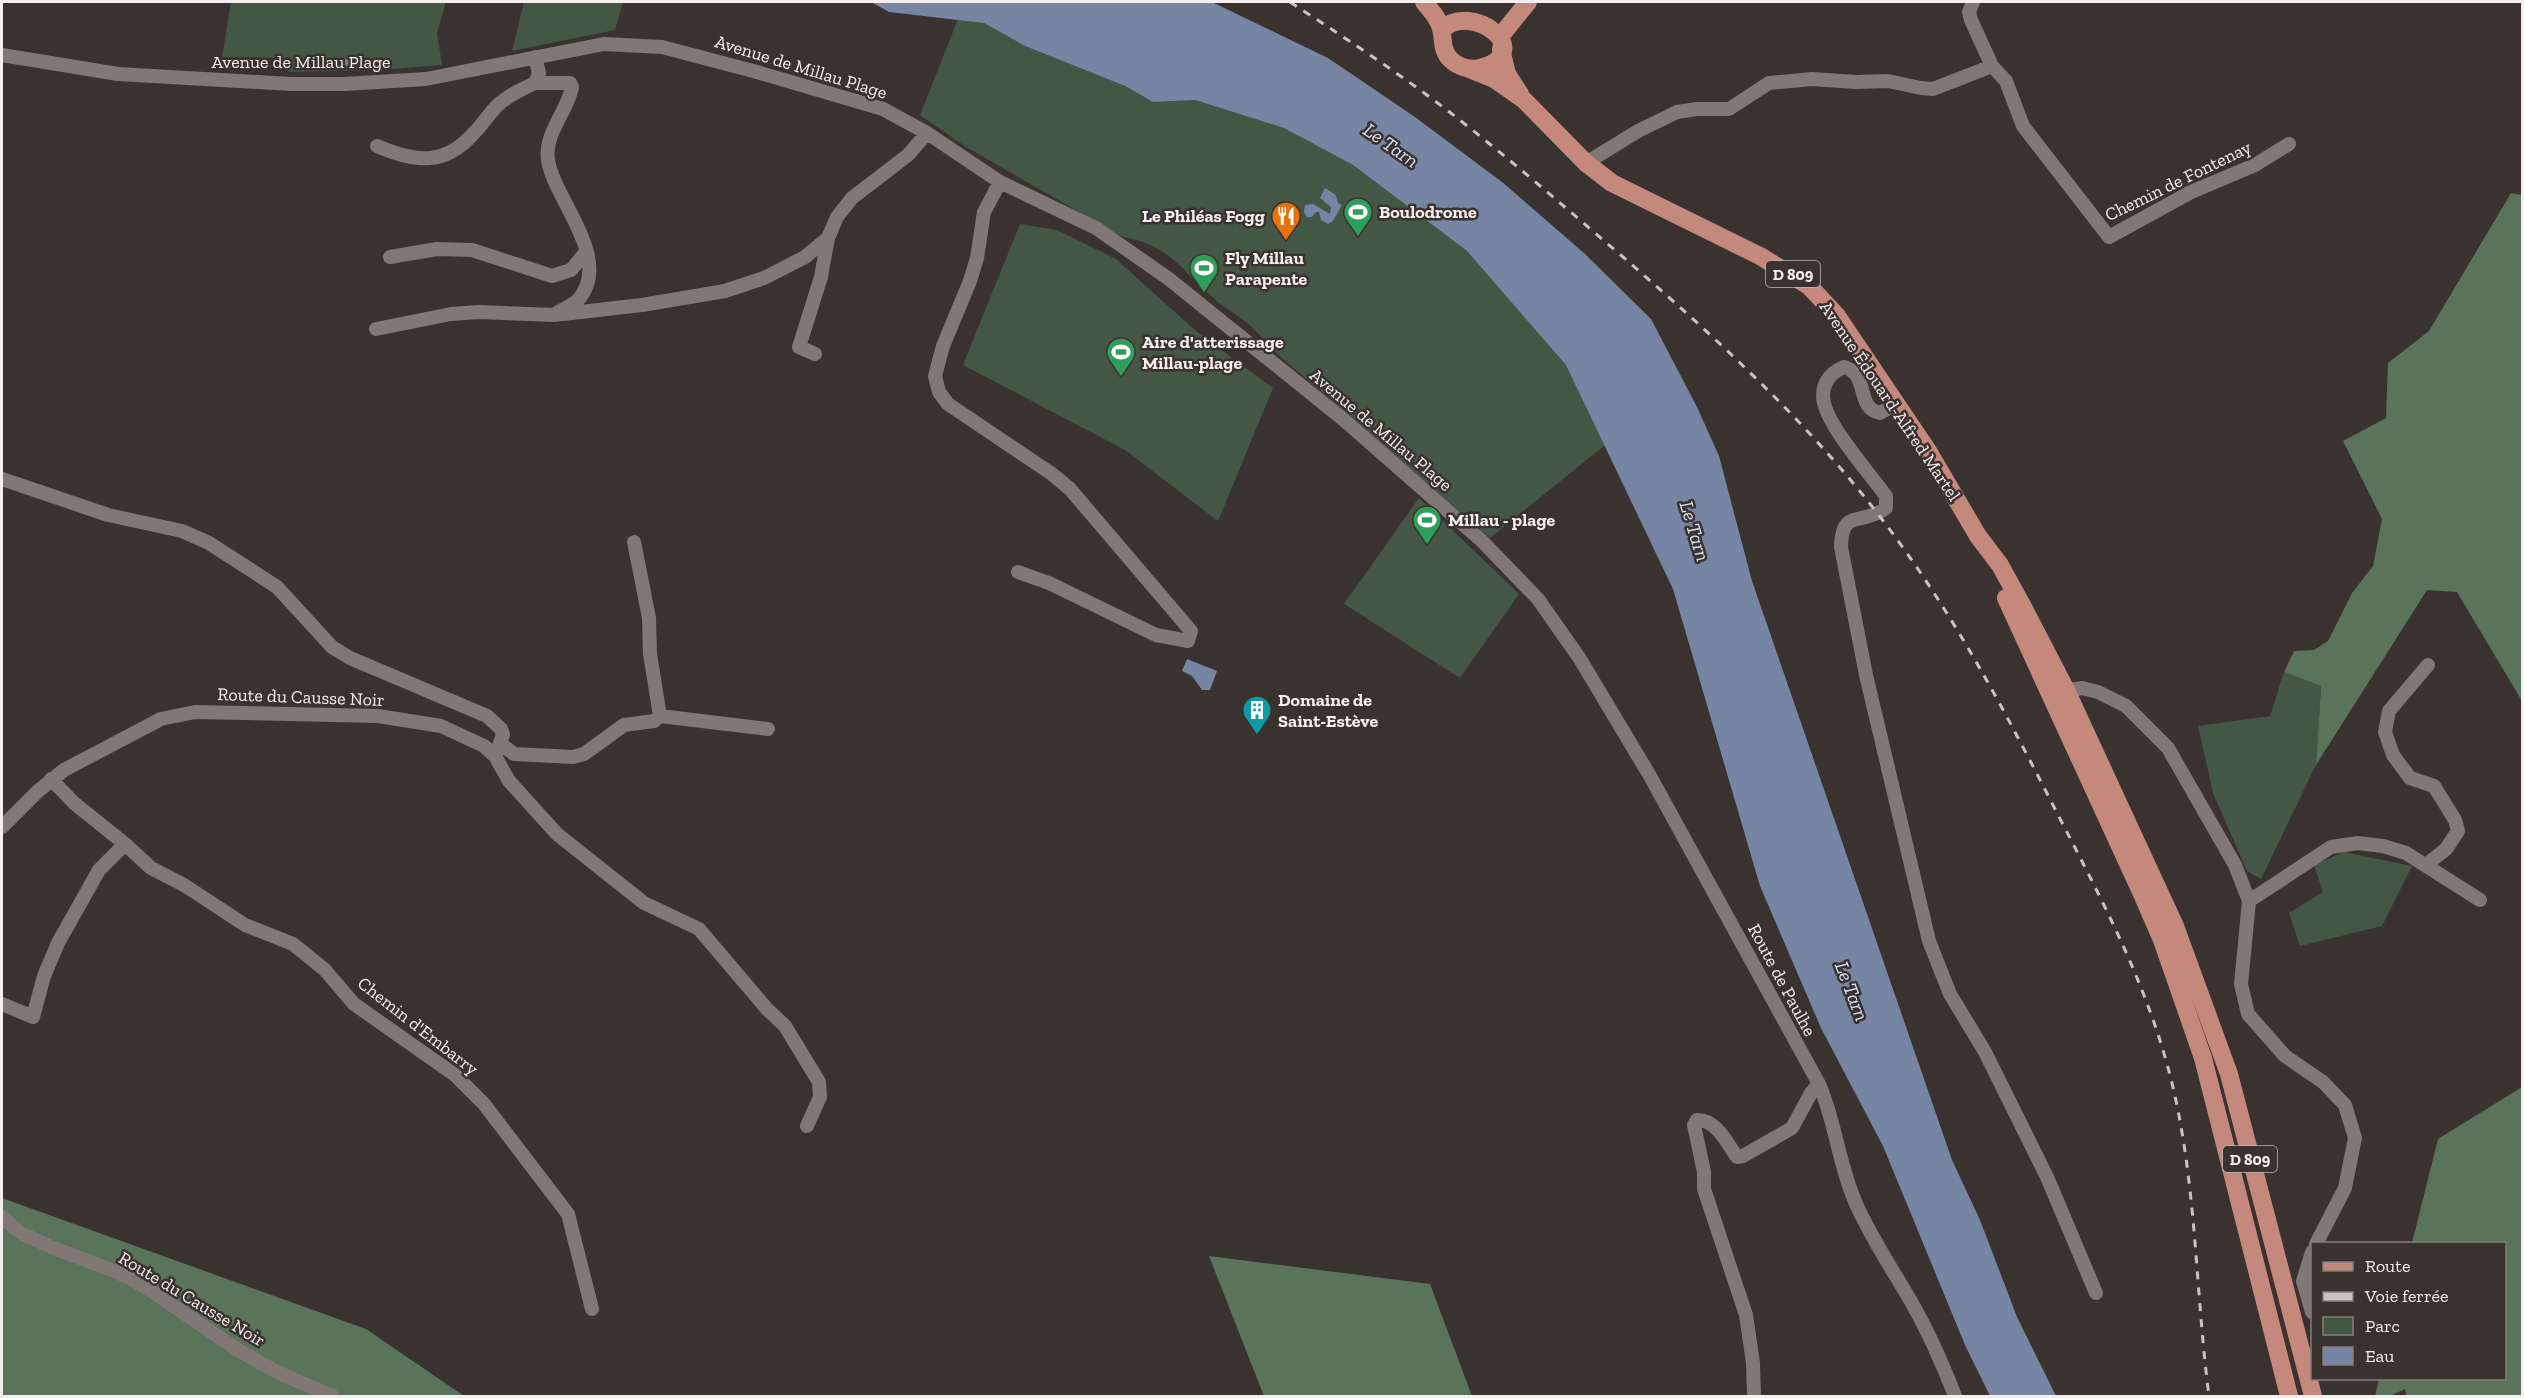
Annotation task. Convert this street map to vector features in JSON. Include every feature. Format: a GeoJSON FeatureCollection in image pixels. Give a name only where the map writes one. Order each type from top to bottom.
{"type":"FeatureCollection","features":[{"type":"Feature","properties":{"kind":"main road"},"geometry":{"type":"LineString","coordinates":[[1424,2],[1438,20],[1442,30],[1442,43],[1447,55],[1457,64],[1469,69],[1487,65],[1528,2]]}},
{"type":"Feature","properties":{"kind":"main road"},"geometry":{"type":"LineString","coordinates":[[1442,2],[1460,9]]}},
{"type":"Feature","properties":{"kind":"main road"},"geometry":{"type":"LineString","coordinates":[[1442,30],[1450,15],[1460,9],[1475,7],[1490,12],[1505,9],[1515,2]]}},
{"type":"Feature","properties":{"kind":"main road"},"geometry":{"type":"LineString","coordinates":[[1490,12],[1498,21],[1502,41]]}},
{"type":"Feature","properties":{"kind":"main road","name":"Avenue Édouard-Alfred Martel"},"geometry":{"type":"LineString","coordinates":[[1502,41],[1507,74],[1524,100]]}},
{"type":"Feature","properties":{"kind":"main road","name":"Avenue Édouard-Alfred Martel"},"geometry":{"type":"LineString","coordinates":[[1469,69],[1494,79],[1524,100],[1586,163],[1612,183],[1760,256],[1809,286],[1837,316],[1928,451],[2066,691]]}},
{"type":"Feature","properties":{"kind":"main road","name":"D 809"},"geometry":{"type":"LineString","coordinates":[[2066,691],[2175,926],[2210,1016],[2229,1074],[2313,1396]]}},
{"type":"Feature","properties":{"kind":"main road","name":"D 809"},"geometry":{"type":"LineString","coordinates":[[2066,691],[2186,1006],[2206,1069],[2289,1396]]}},
{"type":"Feature","properties":{"kind":"street"},"geometry":{"type":"LineString","coordinates":[[1586,163],[1638,131],[1677,112],[1729,108],[1769,83],[1812,79],[1856,82],[1888,81],[1933,89],[1992,66],[1971,20],[1969,12],[1973,2]]}},
{"type":"Feature","properties":{"kind":"street","name":"Avenue de Millau Plage"},"geometry":{"type":"LineString","coordinates":[[2,55],[118,74],[291,84],[426,79],[604,44],[644,44],[681,50],[866,103],[898,116],[927,133],[1000,182],[1096,228],[1169,279],[1344,420],[1434,498],[1482,541],[1538,599]]}},
{"type":"Feature","properties":{"kind":"street"},"geometry":{"type":"LineString","coordinates":[[535,57],[539,73],[535,83]]}},
{"type":"Feature","properties":{"kind":"street","name":"Chemin de Fontenay"},"geometry":{"type":"LineString","coordinates":[[1992,66],[2006,81],[2023,126],[2109,237],[2191,192],[2255,165],[2289,144]]}},
{"type":"Feature","properties":{"kind":"street"},"geometry":{"type":"LineString","coordinates":[[377,146],[398,155],[429,160],[452,153],[472,136],[498,105],[516,92],[535,83],[570,83],[572,87],[551,138],[548,159],[574,216],[586,252],[589,280],[577,301],[554,315]]}},
{"type":"Feature","properties":{"kind":"street"},"geometry":{"type":"LineString","coordinates":[[815,354],[799,346],[821,277],[828,238],[837,217],[852,198],[908,155],[927,133]]}},
{"type":"Feature","properties":{"kind":"street"},"geometry":{"type":"LineString","coordinates":[[1000,182],[984,212],[977,258],[970,281],[943,346],[935,376],[939,392],[948,404],[1052,474],[1070,489],[1191,631],[1188,641],[1156,634],[1049,583],[1018,572]]}},
{"type":"Feature","properties":{"kind":"street"},"geometry":{"type":"LineString","coordinates":[[376,328],[451,314],[478,312],[554,315],[642,305],[725,291],[805,257],[828,238]]}},
{"type":"Feature","properties":{"kind":"street"},"geometry":{"type":"LineString","coordinates":[[390,257],[437,249],[472,250],[552,276],[571,270],[586,252]]}},
{"type":"Feature","properties":{"kind":"street"},"geometry":{"type":"LineString","coordinates":[[1896,404],[1880,413],[1871,410],[1866,405],[1856,372],[1844,367],[1832,372],[1823,388],[1824,404],[1836,427],[1886,496],[1886,508],[1878,514],[1848,520],[1842,529],[1841,547],[1868,686],[1929,941],[1950,994],[1985,1052],[2047,1177],[2096,1293]]}},
{"type":"Feature","properties":{"kind":"street","name":"Route du Causse Noir"},"geometry":{"type":"LineString","coordinates":[[2,479],[108,515],[182,531],[209,543],[277,587],[333,646],[350,658],[487,716],[501,729],[503,735],[498,749],[484,746],[441,726],[420,722],[347,714],[195,712],[161,719],[64,770],[2,827]]}},
{"type":"Feature","properties":{"kind":"street"},"geometry":{"type":"LineString","coordinates":[[634,542],[649,618],[650,654],[660,716]]}},
{"type":"Feature","properties":{"kind":"street","name":"Route de Paulhe"},"geometry":{"type":"LineString","coordinates":[[1538,599],[1586,669],[1650,776],[1819,1084],[1857,1207],[1926,1329],[1955,1396]]}},
{"type":"Feature","properties":{"kind":"street"},"geometry":{"type":"LineString","coordinates":[[2426,865],[2446,849],[2458,831],[2455,820],[2434,786],[2410,778],[2393,755],[2385,732],[2389,711],[2428,665]]}},
{"type":"Feature","properties":{"kind":"street"},"geometry":{"type":"LineString","coordinates":[[2066,691],[2098,692],[2126,706],[2168,748],[2235,865],[2249,901],[2241,984],[2248,1014],[2286,1056],[2323,1082],[2345,1105],[2355,1138],[2345,1188],[2317,1242]]}},
{"type":"Feature","properties":{"kind":"street"},"geometry":{"type":"LineString","coordinates":[[498,749],[514,754],[573,757],[584,754],[624,724],[654,721],[660,716],[768,729]]}},
{"type":"Feature","properties":{"kind":"street"},"geometry":{"type":"LineString","coordinates":[[498,749],[508,781],[557,834],[644,903],[699,928],[767,1009],[786,1026],[819,1082],[820,1097],[807,1126]]}},
{"type":"Feature","properties":{"kind":"street","name":"Chemin d'Embarry"},"geometry":{"type":"LineString","coordinates":[[51,780],[74,803],[151,868],[184,885],[245,925],[293,944],[325,970],[354,1004],[455,1075],[484,1104],[568,1214],[592,1309]]}},
{"type":"Feature","properties":{"kind":"street"},"geometry":{"type":"LineString","coordinates":[[2249,901],[2331,847],[2358,843],[2383,846],[2406,853],[2480,900]]}},
{"type":"Feature","properties":{"kind":"street"},"geometry":{"type":"LineString","coordinates":[[2,1004],[33,1017],[44,976],[58,943],[99,870],[125,844]]}},
{"type":"Feature","properties":{"kind":"street"},"geometry":{"type":"LineString","coordinates":[[1754,1396],[1753,1363],[1746,1316],[1704,1190],[1704,1172],[1694,1125],[1697,1120],[1703,1120],[1714,1126],[1737,1157],[1743,1156],[1792,1128],[1811,1093],[1819,1084]]}},
{"type":"Feature","properties":{"kind":"street","name":"Route du Causse Noir"},"geometry":{"type":"LineString","coordinates":[[2,1217],[21,1233],[117,1272],[144,1286],[238,1350],[277,1372],[332,1396]]}},
{"type":"Feature","properties":{"kind":"street"},"geometry":{"type":"LineString","coordinates":[[2311,1257],[2302,1281],[2311,1306]]}},
{"type":"Feature","properties":{"kind":"green space"},"geometry":{"type":"Polygon","coordinates":[[[231,2],[446,2],[437,33],[442,65],[380,70],[288,72],[290,58],[222,57],[231,2]]]}},
{"type":"Feature","properties":{"kind":"green space"},"geometry":{"type":"Polygon","coordinates":[[[524,2],[623,2],[615,30],[512,51],[524,2]]]}},
{"type":"Feature","properties":{"kind":"green space"},"geometry":{"type":"Polygon","coordinates":[[[958,19],[984,23],[1025,46],[1125,86],[1153,102],[1195,100],[1284,128],[1353,165],[1467,251],[1567,365],[1605,445],[1490,538],[1267,345],[1254,329],[1211,296],[1172,259],[1151,246],[1123,237],[966,147],[920,115],[958,19]]]}},
{"type":"Feature","properties":{"kind":"green space"},"geometry":{"type":"Polygon","coordinates":[[[2511,193],[2522,195],[2522,701],[2457,592],[2427,590],[2316,765],[2321,686],[2284,672],[2294,651],[2314,650],[2328,641],[2352,593],[2373,566],[2382,519],[2343,441],[2386,418],[2388,363],[2429,331],[2511,193]]]}},
{"type":"Feature","properties":{"kind":"green space","name":"Aire d'atterissage Millau-plage"},"geometry":{"type":"Polygon","coordinates":[[[1020,224],[1057,230],[1116,259],[1196,331],[1273,388],[1218,521],[1125,450],[963,365],[1020,224]]]}},
{"type":"Feature","properties":{"kind":"green space","name":"Millau - plage"},"geometry":{"type":"Polygon","coordinates":[[[1419,498],[1519,594],[1460,678],[1344,604],[1419,498]]]}},
{"type":"Feature","properties":{"kind":"green space"},"geometry":{"type":"Polygon","coordinates":[[[2284,672],[2321,686],[2316,765],[2261,879],[2247,871],[2213,793],[2198,726],[2270,716],[2284,672]]]}},
{"type":"Feature","properties":{"kind":"green space"},"geometry":{"type":"Polygon","coordinates":[[[2344,852],[2412,866],[2382,926],[2300,946],[2289,913],[2323,892],[2314,865],[2344,852]]]}},
{"type":"Feature","properties":{"kind":"green space"},"geometry":{"type":"Polygon","coordinates":[[[2522,1087],[2522,1396],[2406,1396],[2405,1389],[2390,1396],[2375,1396],[2379,1380],[2506,1380],[2506,1242],[2412,1242],[2438,1139],[2522,1087]]]}},
{"type":"Feature","properties":{"kind":"green space"},"geometry":{"type":"Polygon","coordinates":[[[2,1198],[366,1329],[464,1396],[2,1396],[2,1198]]]}},
{"type":"Feature","properties":{"kind":"green space"},"geometry":{"type":"Polygon","coordinates":[[[1209,1256],[1430,1284],[1472,1396],[1264,1396],[1209,1256]]]}},
{"type":"Feature","properties":{"kind":"water","name":"Le Tarn"},"geometry":{"type":"Polygon","coordinates":[[[871,2],[1212,2],[1328,58],[1415,117],[1502,182],[1584,253],[1651,319],[1697,407],[1719,456],[1752,581],[1952,1160],[1980,1220],[2017,1317],[2056,1396],[1990,1396],[1965,1345],[1883,1146],[1821,1028],[1760,886],[1673,589],[1566,365],[1467,251],[1353,165],[1284,128],[1195,100],[1153,102],[1125,86],[1025,46],[984,23],[889,12],[871,2]]]}},
{"type":"Feature","properties":{"kind":"water"},"geometry":{"type":"Polygon","coordinates":[[[330,59],[352,59],[352,68],[330,68],[330,59]]]}},
{"type":"Feature","properties":{"kind":"water"},"geometry":{"type":"Polygon","coordinates":[[[1325,188],[1336,195],[1338,203],[1342,205],[1333,221],[1328,224],[1321,220],[1319,212],[1312,217],[1307,217],[1304,212],[1305,205],[1313,204],[1330,214],[1331,207],[1320,198],[1325,188]]]}},
{"type":"Feature","properties":{"kind":"water"},"geometry":{"type":"Polygon","coordinates":[[[1187,659],[1217,671],[1210,690],[1202,690],[1192,676],[1182,671],[1187,659]]]}},
{"type":"Feature","properties":{"kind":"railway"},"geometry":{"type":"LineString","coordinates":[[1290,2],[1417,88],[1507,158],[1726,349],[1822,447],[1881,518],[1931,588],[1996,697],[2089,875],[2135,973],[2160,1040],[2170,1075],[2186,1155],[2209,1396]]}},
{"type":"Feature","properties":{"kind":"place","name":"Boulodrome"},"geometry":{"type":"Point","coordinates":[1358,238]}},
{"type":"Feature","properties":{"kind":"place","name":"Le Philéas Fogg"},"geometry":{"type":"Point","coordinates":[1286,242]}},
{"type":"Feature","properties":{"kind":"place","name":"Fly Millau Parapente"},"geometry":{"type":"Point","coordinates":[1204,294]}},
{"type":"Feature","properties":{"kind":"place","name":"Aire d'atterissage Millau-plage"},"geometry":{"type":"Point","coordinates":[1121,378]}},
{"type":"Feature","properties":{"kind":"place","name":"Millau - plage"},"geometry":{"type":"Point","coordinates":[1427,546]}},
{"type":"Feature","properties":{"kind":"place","name":"Domaine de Saint-Estève"},"geometry":{"type":"Point","coordinates":[1257,736]}}]}
